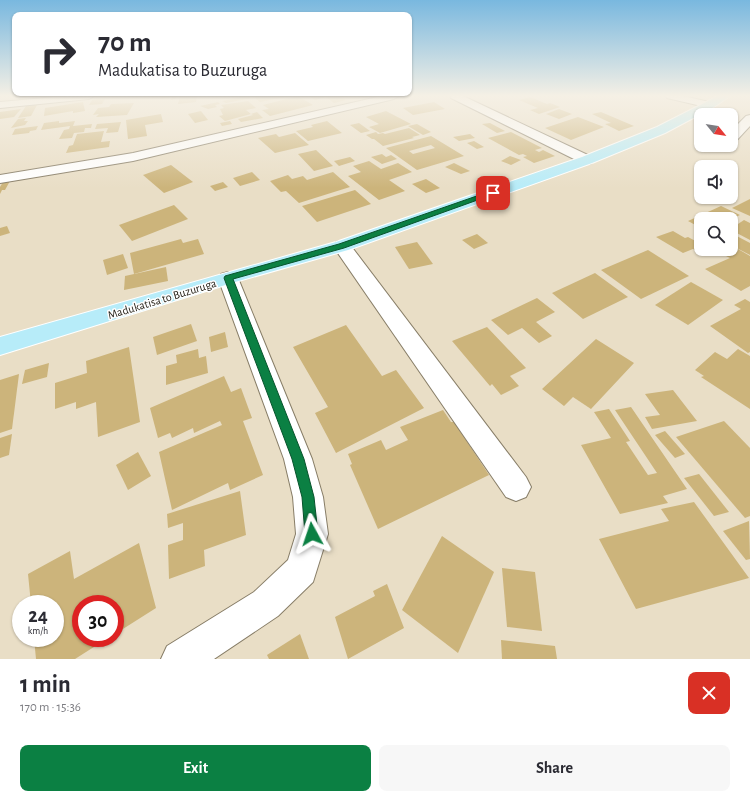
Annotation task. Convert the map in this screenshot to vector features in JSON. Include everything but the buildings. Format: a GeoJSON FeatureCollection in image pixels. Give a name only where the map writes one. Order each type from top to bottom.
{"type":"FeatureCollection","features":[{"type":"Feature","properties":{"kind":"main road","name":"Madukatisa to Buzuruga"},"geometry":{"type":"LineString","coordinates":[[0,346],[49,333],[228,278],[342,246],[587,160],[667,127]]}},
{"type":"Feature","properties":{"kind":"street"},"geometry":{"type":"LineString","coordinates":[[0,179],[133,157],[262,127]]}},
{"type":"Feature","properties":{"kind":"street"},"geometry":{"type":"LineString","coordinates":[[518,127],[587,160]]}},
{"type":"Feature","properties":{"kind":"street"},"geometry":{"type":"LineString","coordinates":[[342,246],[516,487]]}},
{"type":"Feature","properties":{"kind":"street"},"geometry":{"type":"LineString","coordinates":[[180,659],[266,604],[301,570],[312,534],[308,497],[298,459],[228,278]]}},
{"type":"Feature","properties":{"kind":"route"},"geometry":{"type":"LineString","coordinates":[[312,534],[308,497],[298,459],[228,278],[342,246],[493,193]]}}]}
